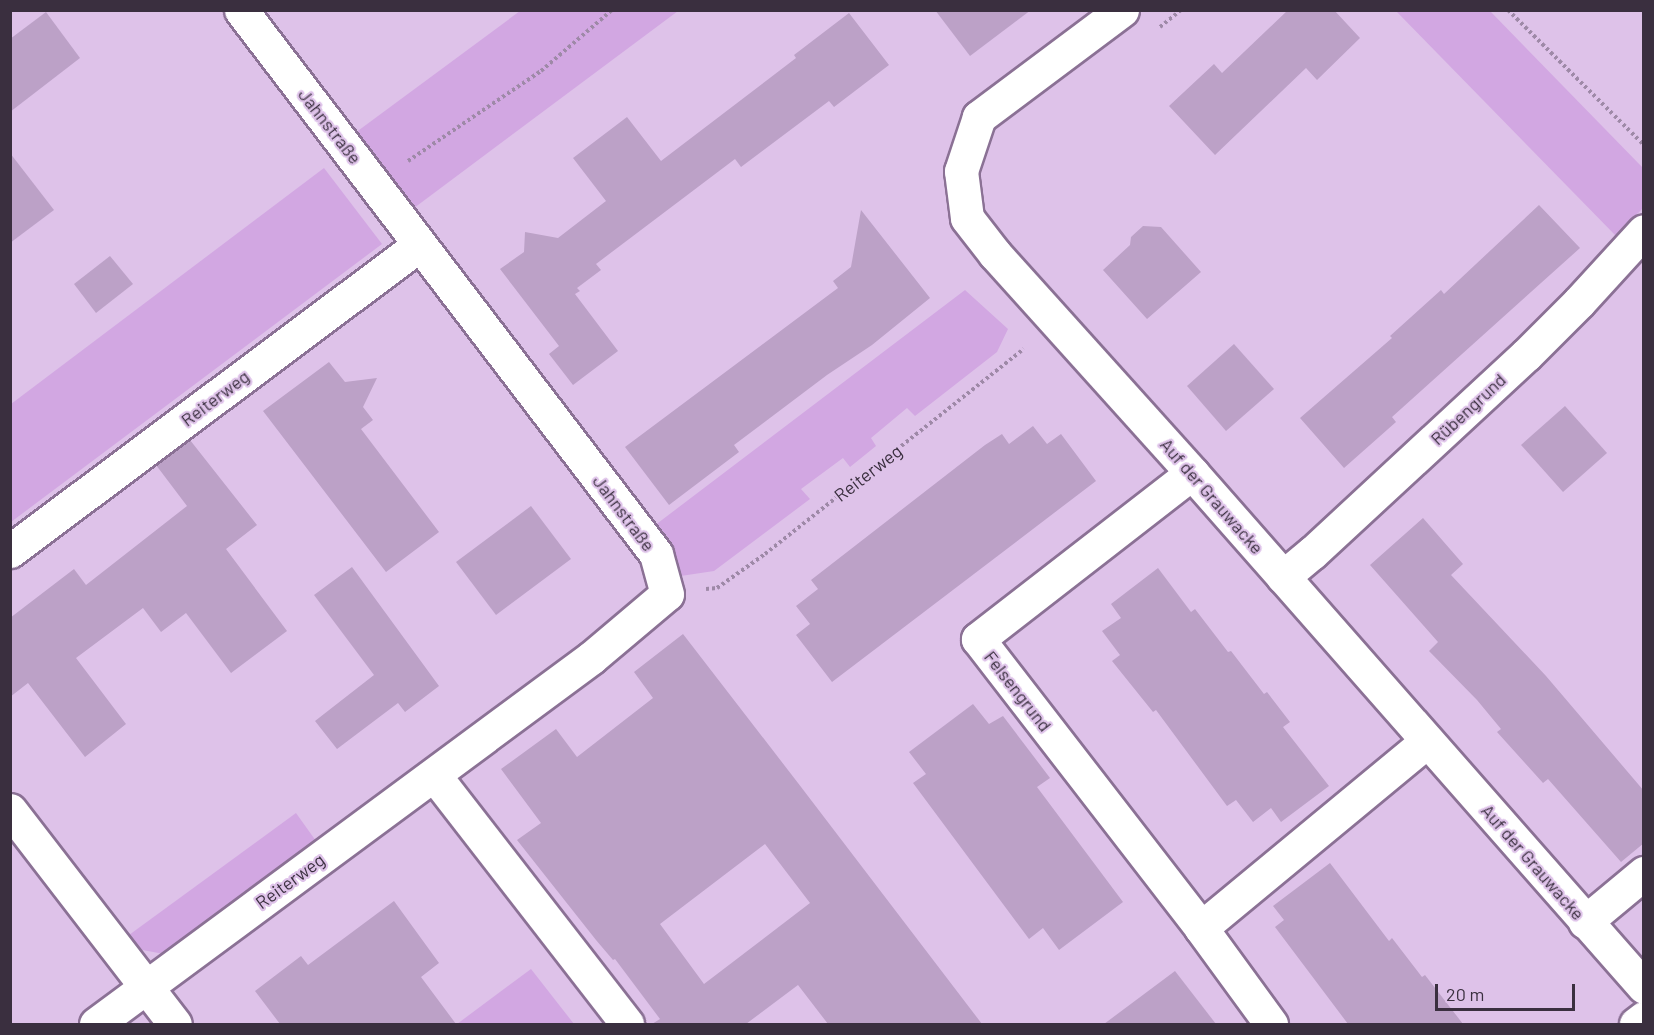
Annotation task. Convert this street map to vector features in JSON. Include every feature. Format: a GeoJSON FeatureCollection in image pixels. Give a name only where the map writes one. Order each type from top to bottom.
{"type":"FeatureCollection","features":[{"type":"Feature","properties":{"kind":"street","name":"Jahnstraße"},"geometry":{"type":"LineString","coordinates":[[241,10],[656,554],[666,594]]}},
{"type":"Feature","properties":{"kind":"street","name":"Auf der Grauwacke"},"geometry":{"type":"LineString","coordinates":[[1122,10],[979,117],[961,171],[967,218],[1054,320],[1192,473],[1644,987]]}},
{"type":"Feature","properties":{"kind":"street","name":"Rübengrund"},"geometry":{"type":"LineString","coordinates":[[1283,577],[1312,553],[1526,355],[1579,302],[1644,231]]}},
{"type":"Feature","properties":{"kind":"street","name":"Reiterweg"},"geometry":{"type":"LineString","coordinates":[[10,551],[419,245]]}},
{"type":"Feature","properties":{"kind":"street","name":"Felsengrund"},"geometry":{"type":"LineString","coordinates":[[1192,473],[978,639],[1201,928],[1271,1024]]}},
{"type":"Feature","properties":{"kind":"street"},"geometry":{"type":"LineString","coordinates":[[627,1024],[434,775],[591,658],[666,594]]}},
{"type":"Feature","properties":{"kind":"street"},"geometry":{"type":"LineString","coordinates":[[1201,928],[1427,741]]}},
{"type":"Feature","properties":{"kind":"street","name":"Reiterweg"},"geometry":{"type":"LineString","coordinates":[[96,1024],[434,775]]}},
{"type":"Feature","properties":{"kind":"street"},"geometry":{"type":"LineString","coordinates":[[10,810],[175,1024]]}},
{"type":"Feature","properties":{"kind":"street"},"geometry":{"type":"LineString","coordinates":[[1586,922],[1644,873]]}},
{"type":"Feature","properties":{"kind":"street"},"geometry":{"type":"LineString","coordinates":[[1636,1024],[1644,1018]]}},
{"type":"Feature","properties":{"kind":"path"},"geometry":{"type":"LineString","coordinates":[[375,183],[541,71],[612,10]]}},
{"type":"Feature","properties":{"kind":"path"},"geometry":{"type":"LineString","coordinates":[[1508,10],[1644,145]]}},
{"type":"Feature","properties":{"kind":"path","name":"Reiterweg"},"geometry":{"type":"LineString","coordinates":[[666,594],[717,588],[765,554],[1006,365],[1054,320]]}},
{"type":"Feature","properties":{"kind":"shaded area"},"geometry":{"type":"Polygon","coordinates":[[[520,11],[678,11],[410,211],[355,133],[520,11]]]}},
{"type":"Feature","properties":{"kind":"shaded area"},"geometry":{"type":"Polygon","coordinates":[[[1396,11],[1490,11],[1643,168],[1643,208],[1616,236],[1396,11]]]}},
{"type":"Feature","properties":{"kind":"shaded area"},"geometry":{"type":"Polygon","coordinates":[[[324,168],[382,244],[11,522],[11,404],[324,168]]]}},
{"type":"Feature","properties":{"kind":"shaded area"},"geometry":{"type":"Polygon","coordinates":[[[965,290],[1008,329],[997,352],[915,416],[907,408],[871,438],[876,446],[850,467],[843,458],[801,489],[810,499],[714,571],[674,577],[650,529],[965,290]]]}},
{"type":"Feature","properties":{"kind":"shaded area"},"geometry":{"type":"Polygon","coordinates":[[[296,813],[316,841],[164,954],[137,949],[129,935],[296,813]]]}},
{"type":"Feature","properties":{"kind":"shaded area"},"geometry":{"type":"Polygon","coordinates":[[[531,969],[574,1024],[457,1024],[531,969]]]}},
{"type":"Feature","properties":{"kind":"building"},"geometry":{"type":"Polygon","coordinates":[[[935,10],[1031,10],[970,56],[935,10]]]}},
{"type":"Feature","properties":{"kind":"building"},"geometry":{"type":"Polygon","coordinates":[[[1288,10],[1334,10],[1360,38],[1317,80],[1306,68],[1215,155],[1169,106],[1214,64],[1222,73],[1288,10]]]}},
{"type":"Feature","properties":{"kind":"building"},"geometry":{"type":"Polygon","coordinates":[[[46,12],[80,58],[10,112],[10,39],[46,12]]]}},
{"type":"Feature","properties":{"kind":"building"},"geometry":{"type":"Polygon","coordinates":[[[849,13],[889,65],[834,107],[829,101],[741,167],[735,159],[596,264],[601,270],[577,288],[580,291],[575,294],[618,351],[573,385],[549,354],[559,346],[500,269],[524,252],[525,232],[558,238],[606,201],[573,158],[627,117],[661,161],[796,58],[794,55],[849,13]]]}},
{"type":"Feature","properties":{"kind":"building"},"geometry":{"type":"Polygon","coordinates":[[[10,153],[54,210],[10,243],[10,153]]]}},
{"type":"Feature","properties":{"kind":"building"},"geometry":{"type":"Polygon","coordinates":[[[1539,205],[1580,248],[1392,417],[1396,422],[1344,468],[1300,418],[1392,338],[1390,336],[1441,290],[1444,294],[1539,205]]]}},
{"type":"Feature","properties":{"kind":"building"},"geometry":{"type":"Polygon","coordinates":[[[861,210],[930,298],[872,345],[827,375],[734,445],[739,452],[669,505],[625,447],[838,288],[833,281],[851,267],[861,210]]]}},
{"type":"Feature","properties":{"kind":"building"},"geometry":{"type":"Polygon","coordinates":[[[1143,226],[1161,227],[1201,272],[1147,319],[1103,270],[1130,245],[1131,237],[1143,226]]]}},
{"type":"Feature","properties":{"kind":"building"},"geometry":{"type":"Polygon","coordinates":[[[110,256],[133,284],[96,313],[74,284],[110,256]]]}},
{"type":"Feature","properties":{"kind":"building"},"geometry":{"type":"Polygon","coordinates":[[[1234,344],[1274,389],[1226,431],[1187,386],[1234,344]]]}},
{"type":"Feature","properties":{"kind":"building"},"geometry":{"type":"Polygon","coordinates":[[[329,362],[345,382],[377,378],[363,407],[373,420],[361,429],[439,532],[386,572],[263,411],[329,362]]]}},
{"type":"Feature","properties":{"kind":"building"},"geometry":{"type":"Polygon","coordinates":[[[1565,406],[1607,453],[1563,492],[1521,445],[1565,406]]]}},
{"type":"Feature","properties":{"kind":"building"},"geometry":{"type":"Polygon","coordinates":[[[1033,426],[1047,444],[1061,434],[1096,481],[832,682],[796,635],[810,624],[796,606],[818,589],[811,580],[985,445],[1002,434],[1009,444],[1033,426]]]}},
{"type":"Feature","properties":{"kind":"building"},"geometry":{"type":"Polygon","coordinates":[[[190,440],[257,525],[226,549],[287,631],[231,673],[186,613],[161,632],[143,608],[76,658],[126,724],[85,757],[28,683],[10,697],[10,618],[74,569],[86,585],[187,506],[156,465],[190,440]]]}},
{"type":"Feature","properties":{"kind":"building"},"geometry":{"type":"Polygon","coordinates":[[[531,506],[571,559],[496,615],[456,562],[531,506]]]}},
{"type":"Feature","properties":{"kind":"building"},"geometry":{"type":"Polygon","coordinates":[[[1423,518],[1463,564],[1451,575],[1546,676],[1644,791],[1644,843],[1621,862],[1548,779],[1543,783],[1497,732],[1501,729],[1477,700],[1429,651],[1438,642],[1370,565],[1423,518]]]}},
{"type":"Feature","properties":{"kind":"building"},"geometry":{"type":"Polygon","coordinates":[[[352,567],[439,686],[405,712],[398,703],[337,749],[315,721],[374,675],[314,595],[352,567]]]}},
{"type":"Feature","properties":{"kind":"building"},"geometry":{"type":"Polygon","coordinates":[[[1158,568],[1191,612],[1195,609],[1264,694],[1267,692],[1290,722],[1283,727],[1329,786],[1281,822],[1271,808],[1253,822],[1236,800],[1227,806],[1156,710],[1153,712],[1112,661],[1120,655],[1102,631],[1121,618],[1111,604],[1158,568]]]}},
{"type":"Feature","properties":{"kind":"building"},"geometry":{"type":"Polygon","coordinates":[[[683,634],[982,1024],[828,1024],[798,985],[746,1024],[652,1024],[660,1019],[615,959],[613,960],[596,940],[517,840],[541,823],[501,769],[556,729],[577,757],[653,698],[634,672],[683,634]],[[765,844],[660,924],[704,984],[810,903],[765,844]]]}},
{"type":"Feature","properties":{"kind":"building"},"geometry":{"type":"Polygon","coordinates":[[[973,704],[989,724],[1003,716],[1050,778],[1037,787],[1123,902],[1059,950],[1043,928],[1029,939],[913,783],[926,774],[909,752],[973,704]]]}},
{"type":"Feature","properties":{"kind":"building"},"geometry":{"type":"Polygon","coordinates":[[[1330,863],[1389,941],[1392,938],[1422,977],[1425,975],[1463,1024],[1348,1024],[1275,927],[1284,920],[1273,906],[1330,863]]]}},
{"type":"Feature","properties":{"kind":"building"},"geometry":{"type":"Polygon","coordinates":[[[394,901],[439,963],[421,977],[456,1024],[280,1024],[255,991],[301,956],[308,965],[394,901]]]}},
{"type":"Feature","properties":{"kind":"building"},"geometry":{"type":"Polygon","coordinates":[[[1175,971],[1216,1024],[1104,1024],[1175,971]]]}}]}
